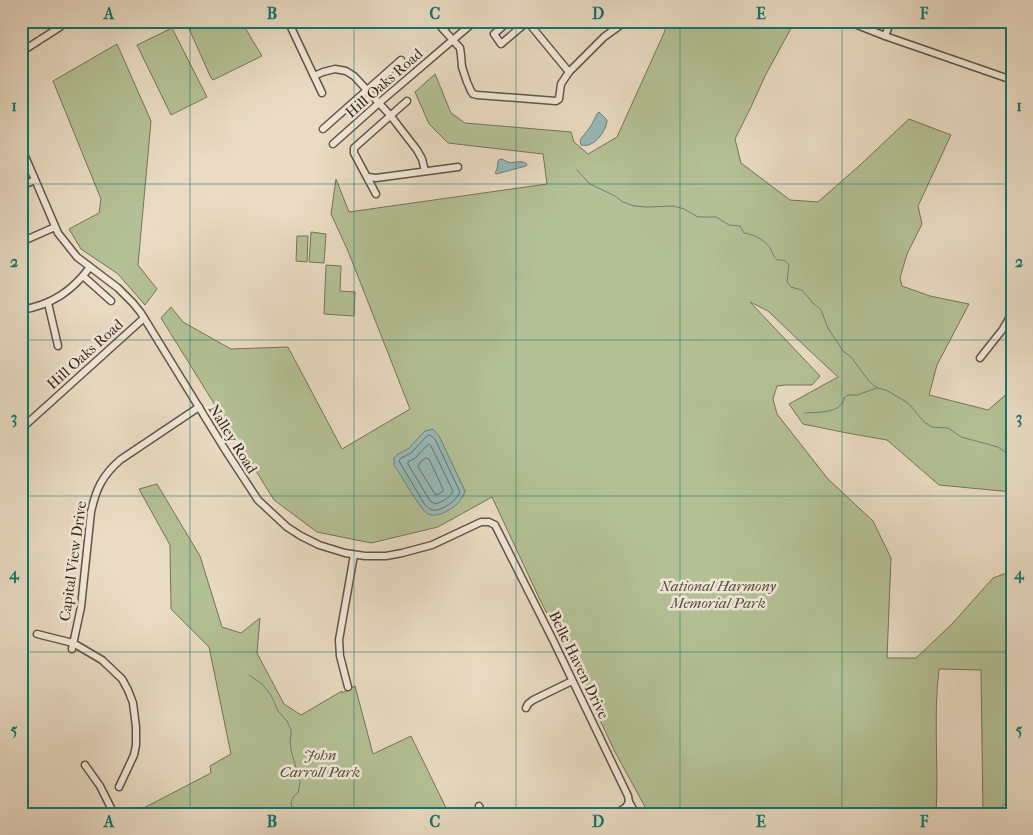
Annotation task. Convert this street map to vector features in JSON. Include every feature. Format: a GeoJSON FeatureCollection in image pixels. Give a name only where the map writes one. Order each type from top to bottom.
{"type":"FeatureCollection","features":[{"type":"Feature","properties":{"kind":"street"},"geometry":{"type":"LineString","coordinates":[[288,21],[322,93]]}},
{"type":"Feature","properties":{"kind":"street"},"geometry":{"type":"LineString","coordinates":[[436,21],[460,50],[462,67],[470,91],[475,94],[556,102],[559,99],[562,82],[569,72],[604,37],[626,21]]}},
{"type":"Feature","properties":{"kind":"street"},"geometry":{"type":"LineString","coordinates":[[443,30],[451,23],[450,21]]}},
{"type":"Feature","properties":{"kind":"street","name":"Hill Oaks Road"},"geometry":{"type":"LineString","coordinates":[[333,144],[475,21]]}},
{"type":"Feature","properties":{"kind":"street"},"geometry":{"type":"LineString","coordinates":[[509,21],[494,34],[502,44],[527,21],[569,72]]}},
{"type":"Feature","properties":{"kind":"street"},"geometry":{"type":"LineString","coordinates":[[847,21],[885,36],[1011,78]]}},
{"type":"Feature","properties":{"kind":"street"},"geometry":{"type":"LineString","coordinates":[[885,36],[892,21]]}},
{"type":"Feature","properties":{"kind":"street"},"geometry":{"type":"LineString","coordinates":[[21,52],[60,27]]}},
{"type":"Feature","properties":{"kind":"street"},"geometry":{"type":"LineString","coordinates":[[324,129],[401,60]]}},
{"type":"Feature","properties":{"kind":"street"},"geometry":{"type":"LineString","coordinates":[[314,76],[328,70],[343,70],[354,76],[390,115],[420,155],[426,172]]}},
{"type":"Feature","properties":{"kind":"street"},"geometry":{"type":"LineString","coordinates":[[376,194],[354,153],[354,148],[407,102]]}},
{"type":"Feature","properties":{"kind":"street","name":"Nalley Road"},"geometry":{"type":"LineString","coordinates":[[21,147],[58,233],[77,257],[118,288],[133,303],[258,500],[287,527],[310,542],[330,549],[354,555],[386,556],[432,545],[476,524],[491,522],[497,528]]}},
{"type":"Feature","properties":{"kind":"street"},"geometry":{"type":"LineString","coordinates":[[368,178],[458,167]]}},
{"type":"Feature","properties":{"kind":"street"},"geometry":{"type":"LineString","coordinates":[[21,186],[35,180]]}},
{"type":"Feature","properties":{"kind":"street"},"geometry":{"type":"LineString","coordinates":[[21,242],[55,227]]}},
{"type":"Feature","properties":{"kind":"street"},"geometry":{"type":"LineString","coordinates":[[21,310],[48,303],[61,296],[83,276],[90,266]]}},
{"type":"Feature","properties":{"kind":"street"},"geometry":{"type":"LineString","coordinates":[[83,276],[111,302]]}},
{"type":"Feature","properties":{"kind":"street"},"geometry":{"type":"LineString","coordinates":[[48,303],[58,346]]}},
{"type":"Feature","properties":{"kind":"street"},"geometry":{"type":"LineString","coordinates":[[980,358],[1003,330],[1012,313]]}},
{"type":"Feature","properties":{"kind":"street","name":"Hill Oaks Road"},"geometry":{"type":"LineString","coordinates":[[21,428],[144,318]]}},
{"type":"Feature","properties":{"kind":"street","name":"Capital View Drive"},"geometry":{"type":"LineString","coordinates":[[72,646],[80,607],[91,512],[98,486],[109,470],[120,460],[199,407]]}},
{"type":"Feature","properties":{"kind":"street","name":"Belle Haven Drive"},"geometry":{"type":"LineString","coordinates":[[497,528],[636,814]]}},
{"type":"Feature","properties":{"kind":"street"},"geometry":{"type":"LineString","coordinates":[[348,687],[340,656],[340,640],[354,555]]}},
{"type":"Feature","properties":{"kind":"street"},"geometry":{"type":"LineString","coordinates":[[37,634],[72,646],[102,660],[122,679],[133,703],[136,745],[134,755],[119,787]]}},
{"type":"Feature","properties":{"kind":"street"},"geometry":{"type":"LineString","coordinates":[[526,708],[533,700],[572,681]]}},
{"type":"Feature","properties":{"kind":"street"},"geometry":{"type":"LineString","coordinates":[[85,765],[100,786],[114,814]]}},
{"type":"Feature","properties":{"kind":"street"},"geometry":{"type":"LineString","coordinates":[[616,814],[626,807],[629,802]]}},
{"type":"Feature","properties":{"kind":"street"},"geometry":{"type":"LineString","coordinates":[[479,806],[482,814]]}},
{"type":"Feature","properties":{"kind":"green space"},"geometry":{"type":"Polygon","coordinates":[[[194,21],[241,21],[262,56],[213,80],[187,24],[194,21]]]}},
{"type":"Feature","properties":{"kind":"green space","name":"National Harmony Memorial Park"},"geometry":{"type":"Polygon","coordinates":[[[668,21],[795,21],[765,76],[735,139],[741,163],[790,200],[818,202],[909,119],[951,135],[918,206],[922,224],[907,254],[900,278],[902,286],[930,296],[969,304],[937,365],[929,395],[988,410],[1012,388],[1012,492],[939,485],[887,440],[803,424],[789,404],[838,377],[768,311],[750,302],[820,376],[812,385],[777,386],[773,399],[777,414],[828,479],[873,521],[891,558],[887,658],[916,658],[952,624],[993,578],[1012,571],[1012,796],[996,814],[983,814],[981,670],[939,669],[936,705],[936,814],[649,814],[615,752],[492,497],[438,527],[371,543],[317,532],[274,500],[161,318],[171,307],[183,322],[231,349],[288,347],[342,449],[410,409],[348,251],[331,214],[336,179],[349,212],[547,184],[543,154],[448,143],[429,124],[415,92],[435,74],[451,113],[465,123],[571,132],[574,142],[588,154],[617,137],[668,21]]]}},
{"type":"Feature","properties":{"kind":"green space"},"geometry":{"type":"Polygon","coordinates":[[[172,28],[207,97],[171,115],[137,45],[172,28]]]}},
{"type":"Feature","properties":{"kind":"green space"},"geometry":{"type":"Polygon","coordinates":[[[117,44],[151,121],[138,265],[157,289],[145,305],[118,274],[81,249],[69,229],[99,213],[101,199],[53,81],[117,44]]]}},
{"type":"Feature","properties":{"kind":"green space"},"geometry":{"type":"Polygon","coordinates":[[[311,232],[326,234],[324,263],[309,262],[311,232]]]}},
{"type":"Feature","properties":{"kind":"green space"},"geometry":{"type":"Polygon","coordinates":[[[297,236],[308,236],[307,262],[296,261],[297,236]]]}},
{"type":"Feature","properties":{"kind":"green space"},"geometry":{"type":"Polygon","coordinates":[[[326,265],[341,266],[340,291],[355,292],[354,316],[324,314],[326,265]]]}},
{"type":"Feature","properties":{"kind":"green space","name":"John Carroll Park"},"geometry":{"type":"Polygon","coordinates":[[[157,484],[200,556],[222,627],[241,633],[260,618],[257,653],[284,704],[301,715],[342,691],[342,693],[355,686],[373,754],[411,736],[449,814],[132,814],[211,773],[210,766],[231,754],[209,647],[171,609],[170,545],[139,489],[157,484]]]}},
{"type":"Feature","properties":{"kind":"water"},"geometry":{"type":"Polygon","coordinates":[[[599,112],[607,120],[605,129],[594,142],[586,146],[581,145],[580,140],[599,112]]]}},
{"type":"Feature","properties":{"kind":"water"},"geometry":{"type":"Polygon","coordinates":[[[500,159],[527,164],[526,166],[496,174],[500,159]]]}},
{"type":"Feature","properties":{"kind":"water"},"geometry":{"type":"Polygon","coordinates":[[[433,429],[439,436],[465,491],[464,495],[453,507],[438,515],[428,514],[425,511],[394,465],[394,458],[398,454],[408,449],[425,431],[433,429]]]}},
{"type":"Feature","properties":{"kind":"waterway"},"geometry":{"type":"LineString","coordinates":[[577,170],[590,184],[623,202],[634,206],[674,206],[698,217],[716,217],[729,225],[740,226],[744,233],[762,240],[768,245],[777,260],[788,263],[787,282],[791,287],[802,290],[821,310],[828,328],[843,351],[851,357],[869,381],[877,388],[886,390],[903,400],[910,405],[924,422],[932,427],[948,428],[961,437],[998,447],[1012,457]]}},
{"type":"Feature","properties":{"kind":"waterway"},"geometry":{"type":"LineString","coordinates":[[804,413],[834,410],[839,407],[848,395],[857,395],[877,388]]}},
{"type":"Feature","properties":{"kind":"waterway"},"geometry":{"type":"LineString","coordinates":[[249,675],[262,684],[271,695],[278,711],[287,721],[291,730],[291,750],[300,782],[298,793],[291,802],[293,814]]}}]}
